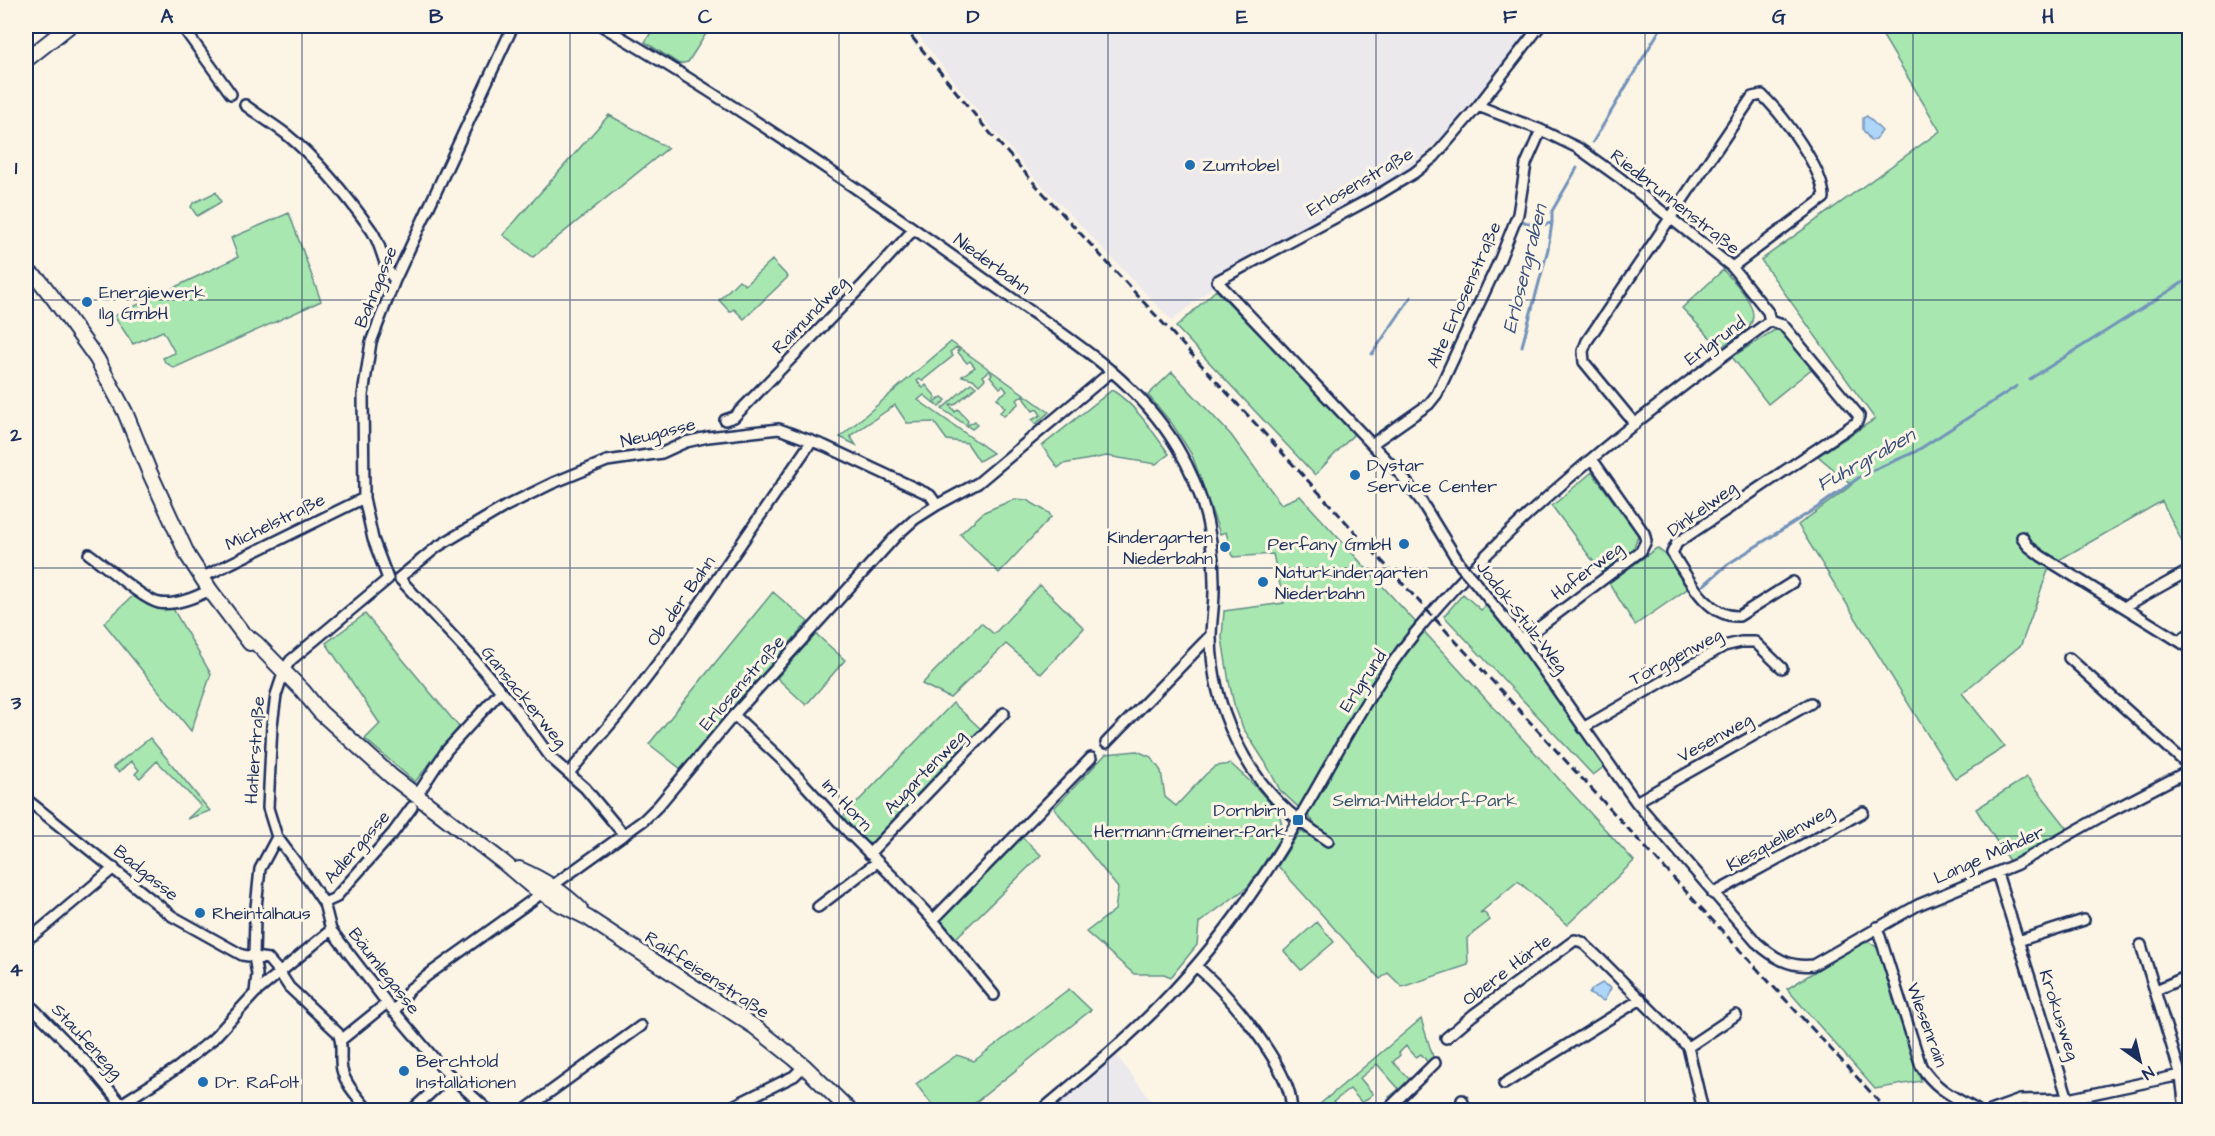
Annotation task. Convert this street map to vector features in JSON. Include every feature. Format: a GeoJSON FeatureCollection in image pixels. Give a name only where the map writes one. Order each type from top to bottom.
{"type":"FeatureCollection","features":[{"type":"Feature","properties":{"kind":"street"},"geometry":{"type":"LineString","coordinates":[[26,60],[69,26]]}},
{"type":"Feature","properties":{"kind":"street"},"geometry":{"type":"LineString","coordinates":[[182,26],[231,94]]}},
{"type":"Feature","properties":{"kind":"street","name":"Bahngasse"},"geometry":{"type":"LineString","coordinates":[[388,579],[373,539],[363,498],[364,385],[372,342],[395,280],[513,26]]}},
{"type":"Feature","properties":{"kind":"street","name":"Niederbahn"},"geometry":{"type":"LineString","coordinates":[[602,26],[685,74],[804,152],[1112,371],[1136,392],[1179,449],[1200,493],[1210,529],[1214,564],[1211,635],[1216,687],[1233,734],[1251,767],[1298,820],[1328,841]]}},
{"type":"Feature","properties":{"kind":"street","name":"Erlosenstraße"},"geometry":{"type":"LineString","coordinates":[[1217,280],[1408,177],[1434,157],[1478,106],[1540,26]]}},
{"type":"Feature","properties":{"kind":"street"},"geometry":{"type":"LineString","coordinates":[[1635,424],[1584,362],[1583,351],[1587,341],[1752,97],[1762,95],[1773,106],[1801,145],[1824,187],[1824,198],[1732,267]]}},
{"type":"Feature","properties":{"kind":"street"},"geometry":{"type":"LineString","coordinates":[[245,105],[287,135],[335,183],[374,234],[384,253],[388,272],[395,280]]}},
{"type":"Feature","properties":{"kind":"street","name":"Riedbrunnenstraße"},"geometry":{"type":"LineString","coordinates":[[1478,106],[1541,130],[1578,148],[1620,178],[1732,267],[1768,312],[1770,321],[1783,326],[1858,412],[1857,422]]}},
{"type":"Feature","properties":{"kind":"street","name":"Alte Erlosenstraße"},"geometry":{"type":"LineString","coordinates":[[1372,444],[1429,404],[1437,394],[1500,259],[1518,214],[1526,164],[1541,130]]}},
{"type":"Feature","properties":{"kind":"street","name":"Raimundweg"},"geometry":{"type":"LineString","coordinates":[[725,420],[734,417],[862,286],[914,229]]}},
{"type":"Feature","properties":{"kind":"street","name":"Hatlerstraße"},"geometry":{"type":"LineString","coordinates":[[26,270],[54,298],[97,359],[124,412],[180,540],[201,578],[247,636],[260,658],[282,675],[276,695],[272,724],[268,808],[277,837]]}},
{"type":"Feature","properties":{"kind":"street","name":"Jodok-Stülz-Weg"},"geometry":{"type":"LineString","coordinates":[[1217,280],[1401,474],[1421,501],[1461,566],[1522,640],[1636,802],[1713,894],[1771,955],[1790,965],[1802,966]]}},
{"type":"Feature","properties":{"kind":"street","name":"Erlgrund"},"geometry":{"type":"LineString","coordinates":[[1042,1110],[1158,1007],[1196,966],[1257,885],[1379,683],[1414,634],[1483,556],[1592,459],[1696,375],[1770,321]]}},
{"type":"Feature","properties":{"kind":"street","name":"Erlosenstraße"},"geometry":{"type":"LineString","coordinates":[[394,1012],[410,989],[624,835],[658,805],[734,715],[888,544],[915,519],[978,483],[1112,371]]}},
{"type":"Feature","properties":{"kind":"street","name":"Dinkelweg"},"geometry":{"type":"LineString","coordinates":[[1793,582],[1739,616],[1728,616],[1717,611],[1696,590],[1671,553],[1677,543],[1857,422]]}},
{"type":"Feature","properties":{"kind":"street","name":"Neugasse"},"geometry":{"type":"LineString","coordinates":[[399,578],[436,547],[506,506],[571,475],[607,461],[662,453],[691,441],[746,432],[779,429],[825,446],[930,495],[937,505]]}},
{"type":"Feature","properties":{"kind":"street","name":"Ob der Bahn"},"geometry":{"type":"LineString","coordinates":[[569,773],[623,709],[668,650],[811,442]]}},
{"type":"Feature","properties":{"kind":"street","name":"Haferweg"},"geometry":{"type":"LineString","coordinates":[[1522,640],[1641,551],[1646,541],[1644,533],[1592,459]]}},
{"type":"Feature","properties":{"kind":"street","name":"Michelstraße"},"geometry":{"type":"LineString","coordinates":[[201,578],[363,498]]}},
{"type":"Feature","properties":{"kind":"street"},"geometry":{"type":"LineString","coordinates":[[2022,537],[2028,546],[2041,556],[2190,648]]}},
{"type":"Feature","properties":{"kind":"street"},"geometry":{"type":"LineString","coordinates":[[89,554],[139,593],[160,603],[192,597],[210,590]]}},
{"type":"Feature","properties":{"kind":"street"},"geometry":{"type":"LineString","coordinates":[[2124,607],[2190,570]]}},
{"type":"Feature","properties":{"kind":"street"},"geometry":{"type":"LineString","coordinates":[[282,675],[291,660],[388,579],[399,578]]}},
{"type":"Feature","properties":{"kind":"street","name":"Gansackerweg"},"geometry":{"type":"LineString","coordinates":[[399,578],[474,659],[512,704],[552,758],[585,788],[624,835]]}},
{"type":"Feature","properties":{"kind":"street"},"geometry":{"type":"LineString","coordinates":[[2179,641],[2190,633]]}},
{"type":"Feature","properties":{"kind":"street"},"geometry":{"type":"LineString","coordinates":[[1106,743],[1211,635]]}},
{"type":"Feature","properties":{"kind":"street","name":"Törggenweg"},"geometry":{"type":"LineString","coordinates":[[1583,728],[1724,646],[1755,642],[1782,668]]}},
{"type":"Feature","properties":{"kind":"street","name":"Lange Mähder"},"geometry":{"type":"LineString","coordinates":[[1802,966],[1813,965],[1918,904],[1997,873],[2043,851],[2109,812],[2190,769],[2069,658]]}},
{"type":"Feature","properties":{"kind":"street","name":"Raiffeisenstraße"},"geometry":{"type":"LineString","coordinates":[[282,675],[293,693],[306,705],[320,712],[414,802],[737,1014],[804,1066],[849,1110]]}},
{"type":"Feature","properties":{"kind":"street","name":"Adlergasse"},"geometry":{"type":"LineString","coordinates":[[324,903],[335,898],[393,833],[446,750],[500,692]]}},
{"type":"Feature","properties":{"kind":"street","name":"Vesenweg"},"geometry":{"type":"LineString","coordinates":[[1636,802],[1811,703]]}},
{"type":"Feature","properties":{"kind":"street","name":"Augartenweg"},"geometry":{"type":"LineString","coordinates":[[869,854],[1004,713]]}},
{"type":"Feature","properties":{"kind":"street","name":"Im Horn"},"geometry":{"type":"LineString","coordinates":[[734,715],[784,762],[933,920],[994,995]]}},
{"type":"Feature","properties":{"kind":"street"},"geometry":{"type":"LineString","coordinates":[[933,920],[1091,758]]}},
{"type":"Feature","properties":{"kind":"street","name":"Badgasse"},"geometry":{"type":"LineString","coordinates":[[26,799],[172,916],[242,955],[268,959],[289,987],[332,1026],[341,1040]]}},
{"type":"Feature","properties":{"kind":"street","name":"Kiesquellenweg"},"geometry":{"type":"LineString","coordinates":[[1713,894],[1863,812]]}},
{"type":"Feature","properties":{"kind":"street"},"geometry":{"type":"LineString","coordinates":[[255,993],[257,974],[254,957],[260,869],[277,837]]}},
{"type":"Feature","properties":{"kind":"street","name":"Bäumlegasse"},"geometry":{"type":"LineString","coordinates":[[277,837],[324,903],[331,930],[387,1003],[450,1075],[488,1110]]}},
{"type":"Feature","properties":{"kind":"street"},"geometry":{"type":"LineString","coordinates":[[818,907],[877,862]]}},
{"type":"Feature","properties":{"kind":"street"},"geometry":{"type":"LineString","coordinates":[[26,937],[40,930],[114,868]]}},
{"type":"Feature","properties":{"kind":"street","name":"Krokusweg"},"geometry":{"type":"LineString","coordinates":[[1997,873],[2068,1099]]}},
{"type":"Feature","properties":{"kind":"street"},"geometry":{"type":"LineString","coordinates":[[2018,941],[2084,920]]}},
{"type":"Feature","properties":{"kind":"street","name":"Wiesenrain"},"geometry":{"type":"LineString","coordinates":[[1877,927],[1921,1066],[1930,1081],[1940,1089],[1977,1110]]}},
{"type":"Feature","properties":{"kind":"street"},"geometry":{"type":"LineString","coordinates":[[112,1110],[177,1068],[213,1039],[255,993],[331,930]]}},
{"type":"Feature","properties":{"kind":"street","name":"Obere Härte"},"geometry":{"type":"LineString","coordinates":[[1446,1038],[1473,1015],[1575,940],[1582,942],[1688,1047]]}},
{"type":"Feature","properties":{"kind":"street"},"geometry":{"type":"LineString","coordinates":[[2141,945],[2185,1075],[2185,1110]]}},
{"type":"Feature","properties":{"kind":"street"},"geometry":{"type":"LineString","coordinates":[[1196,966],[1218,985],[1253,1030],[1282,1076],[1290,1093],[1292,1110]]}},
{"type":"Feature","properties":{"kind":"street"},"geometry":{"type":"LineString","coordinates":[[2156,990],[2190,975]]}},
{"type":"Feature","properties":{"kind":"street"},"geometry":{"type":"LineString","coordinates":[[1504,1084],[1641,999]]}},
{"type":"Feature","properties":{"kind":"street","name":"Staufenegg"},"geometry":{"type":"LineString","coordinates":[[26,1001],[88,1064],[122,1105]]}},
{"type":"Feature","properties":{"kind":"street"},"geometry":{"type":"LineString","coordinates":[[368,1110],[344,1077],[341,1040],[387,1003]]}},
{"type":"Feature","properties":{"kind":"street"},"geometry":{"type":"LineString","coordinates":[[1703,1110],[1688,1047],[1736,1015]]}},
{"type":"Feature","properties":{"kind":"street"},"geometry":{"type":"LineString","coordinates":[[525,1110],[641,1026]]}},
{"type":"Feature","properties":{"kind":"street"},"geometry":{"type":"LineString","coordinates":[[1387,1110],[1435,1063]]}},
{"type":"Feature","properties":{"kind":"street"},"geometry":{"type":"LineString","coordinates":[[725,1110],[794,1076],[804,1066]]}},
{"type":"Feature","properties":{"kind":"street"},"geometry":{"type":"LineString","coordinates":[[412,1110],[450,1075]]}},
{"type":"Feature","properties":{"kind":"street"},"geometry":{"type":"LineString","coordinates":[[1992,1110],[2020,1100],[2068,1099],[2185,1075]]}},
{"type":"Feature","properties":{"kind":"street"},"geometry":{"type":"LineString","coordinates":[[1462,1100],[1466,1110]]}},
{"type":"Feature","properties":{"kind":"shaded area","name":"Zumtobel"},"geometry":{"type":"Polygon","coordinates":[[[911,26],[1532,26],[1452,127],[1408,171],[1245,260],[1172,321],[1035,178],[982,117],[911,26]]]}},
{"type":"Feature","properties":{"kind":"shaded area"},"geometry":{"type":"Polygon","coordinates":[[[1117,1056],[1158,1109],[1053,1110],[1117,1056]]]}},
{"type":"Feature","properties":{"kind":"green space"},"geometry":{"type":"Polygon","coordinates":[[[655,26],[711,26],[688,62],[679,64],[645,42],[655,26]]]}},
{"type":"Feature","properties":{"kind":"green space"},"geometry":{"type":"Polygon","coordinates":[[[1877,26],[2189,26],[2189,556],[2162,501],[2050,565],[2021,645],[1962,693],[2005,747],[1955,779],[1798,525],[1852,485],[1818,456],[1875,419],[1761,260],[1940,131],[1877,26]]]}},
{"type":"Feature","properties":{"kind":"green space"},"geometry":{"type":"Polygon","coordinates":[[[609,115],[668,148],[533,257],[503,235],[609,115]]]}},
{"type":"Feature","properties":{"kind":"green space"},"geometry":{"type":"Polygon","coordinates":[[[216,192],[221,202],[197,216],[191,207],[193,203],[216,192]]]}},
{"type":"Feature","properties":{"kind":"green space"},"geometry":{"type":"Polygon","coordinates":[[[289,213],[321,301],[174,368],[163,358],[175,353],[163,331],[133,344],[114,316],[238,257],[231,238],[289,213]]]}},
{"type":"Feature","properties":{"kind":"green space"},"geometry":{"type":"Polygon","coordinates":[[[772,260],[788,277],[744,319],[734,309],[730,312],[719,300],[739,280],[745,285],[772,260]]]}},
{"type":"Feature","properties":{"kind":"green space"},"geometry":{"type":"Polygon","coordinates":[[[1723,270],[1750,303],[1753,318],[1744,331],[1720,348],[1682,308],[1723,270]]]}},
{"type":"Feature","properties":{"kind":"green space"},"geometry":{"type":"Polygon","coordinates":[[[1216,290],[1355,433],[1315,475],[1176,327],[1216,290]]]}},
{"type":"Feature","properties":{"kind":"green space"},"geometry":{"type":"Polygon","coordinates":[[[1777,330],[1783,331],[1814,367],[1768,404],[1732,357],[1777,330]]]}},
{"type":"Feature","properties":{"kind":"green space"},"geometry":{"type":"Polygon","coordinates":[[[951,342],[1049,412],[1036,424],[1032,420],[1041,415],[1037,409],[1033,411],[1023,395],[1017,400],[1019,403],[1004,416],[1000,412],[1005,408],[997,398],[1007,391],[1003,386],[1000,388],[990,376],[992,374],[989,371],[983,376],[985,379],[979,385],[973,379],[962,376],[975,367],[970,361],[967,363],[957,351],[959,350],[957,347],[950,352],[953,356],[922,381],[920,379],[917,381],[923,388],[926,385],[936,397],[934,399],[936,401],[942,397],[946,400],[939,407],[924,395],[918,400],[993,453],[979,461],[967,443],[947,440],[934,422],[907,423],[895,405],[850,436],[856,445],[840,437],[951,342]]]}},
{"type":"Feature","properties":{"kind":"green space","name":"Selma-Mitteldorf-Park"},"geometry":{"type":"Polygon","coordinates":[[[1172,372],[1231,435],[1281,504],[1300,496],[1634,861],[1567,925],[1518,881],[1480,913],[1484,912],[1490,920],[1467,938],[1468,965],[1402,987],[1388,973],[1380,979],[1278,866],[1300,831],[1305,834],[1313,821],[1280,790],[1243,728],[1234,704],[1222,638],[1224,611],[1284,603],[1273,554],[1233,557],[1226,532],[1220,534],[1192,455],[1173,425],[1148,395],[1172,372]]]}},
{"type":"Feature","properties":{"kind":"green space"},"geometry":{"type":"Polygon","coordinates":[[[971,383],[976,387],[954,405],[950,405],[955,412],[958,409],[968,421],[968,425],[975,421],[977,425],[972,429],[942,409],[971,383]]]}},
{"type":"Feature","properties":{"kind":"green space"},"geometry":{"type":"Polygon","coordinates":[[[1112,390],[1137,411],[1169,454],[1156,464],[1107,456],[1063,464],[1058,468],[1042,446],[1112,390]]]}},
{"type":"Feature","properties":{"kind":"green space"},"geometry":{"type":"Polygon","coordinates":[[[1592,472],[1638,535],[1633,550],[1602,573],[1552,506],[1592,472]]]}},
{"type":"Feature","properties":{"kind":"green space"},"geometry":{"type":"Polygon","coordinates":[[[1015,499],[1027,500],[1049,513],[1051,517],[999,573],[960,534],[984,512],[1015,499]]]}},
{"type":"Feature","properties":{"kind":"green space"},"geometry":{"type":"Polygon","coordinates":[[[1657,548],[1670,558],[1690,587],[1635,625],[1609,583],[1657,548]]]}},
{"type":"Feature","properties":{"kind":"green space"},"geometry":{"type":"Polygon","coordinates":[[[1040,585],[1084,628],[1041,674],[1006,644],[950,698],[922,684],[981,623],[994,634],[1040,585]]]}},
{"type":"Feature","properties":{"kind":"green space"},"geometry":{"type":"Polygon","coordinates":[[[773,592],[808,622],[681,769],[649,744],[773,592]]]}},
{"type":"Feature","properties":{"kind":"green space"},"geometry":{"type":"Polygon","coordinates":[[[135,594],[172,607],[211,674],[191,731],[104,623],[135,594]]]}},
{"type":"Feature","properties":{"kind":"green space"},"geometry":{"type":"Polygon","coordinates":[[[1463,594],[1481,610],[1487,605],[1509,631],[1605,766],[1593,775],[1444,616],[1463,594]]]}},
{"type":"Feature","properties":{"kind":"green space"},"geometry":{"type":"Polygon","coordinates":[[[365,614],[459,727],[415,782],[365,739],[380,724],[326,643],[365,614]]]}},
{"type":"Feature","properties":{"kind":"green space"},"geometry":{"type":"Polygon","coordinates":[[[816,634],[845,660],[806,705],[777,678],[816,634]]]}},
{"type":"Feature","properties":{"kind":"green space"},"geometry":{"type":"Polygon","coordinates":[[[953,703],[983,731],[874,843],[864,843],[842,818],[953,703]]]}},
{"type":"Feature","properties":{"kind":"green space"},"geometry":{"type":"Polygon","coordinates":[[[150,738],[210,811],[187,819],[201,806],[157,761],[140,778],[135,774],[139,770],[131,761],[119,772],[113,767],[150,738]]]}},
{"type":"Feature","properties":{"kind":"green space"},"geometry":{"type":"Polygon","coordinates":[[[1137,751],[1151,757],[1161,771],[1165,797],[1176,806],[1216,766],[1231,764],[1279,813],[1284,832],[1249,886],[1199,923],[1197,945],[1171,977],[1164,974],[1134,974],[1086,932],[1115,910],[1118,888],[1054,808],[1106,754],[1137,751]]]}},
{"type":"Feature","properties":{"kind":"green space"},"geometry":{"type":"Polygon","coordinates":[[[2027,777],[2069,830],[2039,849],[2009,861],[1976,809],[2027,777]]]}},
{"type":"Feature","properties":{"kind":"green space"},"geometry":{"type":"Polygon","coordinates":[[[1022,837],[1041,855],[956,938],[939,919],[1022,837]]]}},
{"type":"Feature","properties":{"kind":"green space"},"geometry":{"type":"Polygon","coordinates":[[[1317,922],[1334,942],[1301,970],[1284,951],[1317,922]]]}},
{"type":"Feature","properties":{"kind":"green space"},"geometry":{"type":"Polygon","coordinates":[[[1869,942],[1879,949],[1921,1081],[1875,1089],[1787,989],[1857,945],[1869,942]]]}},
{"type":"Feature","properties":{"kind":"green space"},"geometry":{"type":"Polygon","coordinates":[[[1069,989],[1091,1010],[966,1110],[936,1110],[916,1084],[957,1055],[974,1061],[1069,989]]]}},
{"type":"Feature","properties":{"kind":"green space"},"geometry":{"type":"Polygon","coordinates":[[[1421,1019],[1434,1060],[1430,1065],[1421,1054],[1416,1057],[1406,1046],[1399,1053],[1400,1055],[1393,1062],[1411,1081],[1393,1101],[1389,1097],[1399,1089],[1377,1064],[1360,1078],[1373,1094],[1362,1103],[1350,1089],[1333,1102],[1340,1110],[1313,1110],[1421,1019]]]}},
{"type":"Feature","properties":{"kind":"water"},"geometry":{"type":"Polygon","coordinates":[[[1867,116],[1882,131],[1876,139],[1871,141],[1863,130],[1863,118],[1867,116]]]}},
{"type":"Feature","properties":{"kind":"water"},"geometry":{"type":"Polygon","coordinates":[[[1602,983],[1611,988],[1604,1001],[1589,994],[1592,989],[1602,983]]]}},
{"type":"Feature","properties":{"kind":"waterway","name":"Erlosengraben"},"geometry":{"type":"LineString","coordinates":[[1593,142],[1662,26]]}},
{"type":"Feature","properties":{"kind":"waterway","name":"Erlosengraben"},"geometry":{"type":"LineString","coordinates":[[1522,346],[1548,249],[1552,211],[1577,168]]}},
{"type":"Feature","properties":{"kind":"waterway"},"geometry":{"type":"LineString","coordinates":[[1522,221],[1535,226],[1552,223]]}},
{"type":"Feature","properties":{"kind":"waterway","name":"Fuhrgraben"},"geometry":{"type":"LineString","coordinates":[[2030,379],[2190,278]]}},
{"type":"Feature","properties":{"kind":"waterway"},"geometry":{"type":"LineString","coordinates":[[1372,354],[1411,297]]}},
{"type":"Feature","properties":{"kind":"waterway","name":"Fuhrgraben"},"geometry":{"type":"LineString","coordinates":[[1704,585],[1728,564],[1818,507],[1864,474],[1915,452],[2017,386]]}},
{"type":"Feature","properties":{"kind":"railway"},"geometry":{"type":"LineString","coordinates":[[903,26],[983,125],[1034,183],[1887,1110]]}},
{"type":"Feature","properties":{"kind":"place","name":"Zumtobel"},"geometry":{"type":"Point","coordinates":[1190,165]}},
{"type":"Feature","properties":{"kind":"place","name":"Energiewerk Ilg GmbH"},"geometry":{"type":"Point","coordinates":[87,302]}},
{"type":"Feature","properties":{"kind":"place","name":"Dystar Service Center"},"geometry":{"type":"Point","coordinates":[1355,475]}},
{"type":"Feature","properties":{"kind":"place","name":"Perfany GmbH"},"geometry":{"type":"Point","coordinates":[1404,544]}},
{"type":"Feature","properties":{"kind":"place","name":"Kindergarten Niederbahn"},"geometry":{"type":"Point","coordinates":[1225,547]}},
{"type":"Feature","properties":{"kind":"place","name":"Naturkindergarten Niederbahn"},"geometry":{"type":"Point","coordinates":[1263,582]}},
{"type":"Feature","properties":{"kind":"place","name":"Dornbirn Hermann-Gmeiner-Park"},"geometry":{"type":"Point","coordinates":[1298,820]}},
{"type":"Feature","properties":{"kind":"place","name":"Rheintalhaus"},"geometry":{"type":"Point","coordinates":[200,913]}},
{"type":"Feature","properties":{"kind":"place","name":"Berchtold Installationen"},"geometry":{"type":"Point","coordinates":[404,1071]}},
{"type":"Feature","properties":{"kind":"place","name":"Dr. Rafolt"},"geometry":{"type":"Point","coordinates":[203,1082]}}]}
